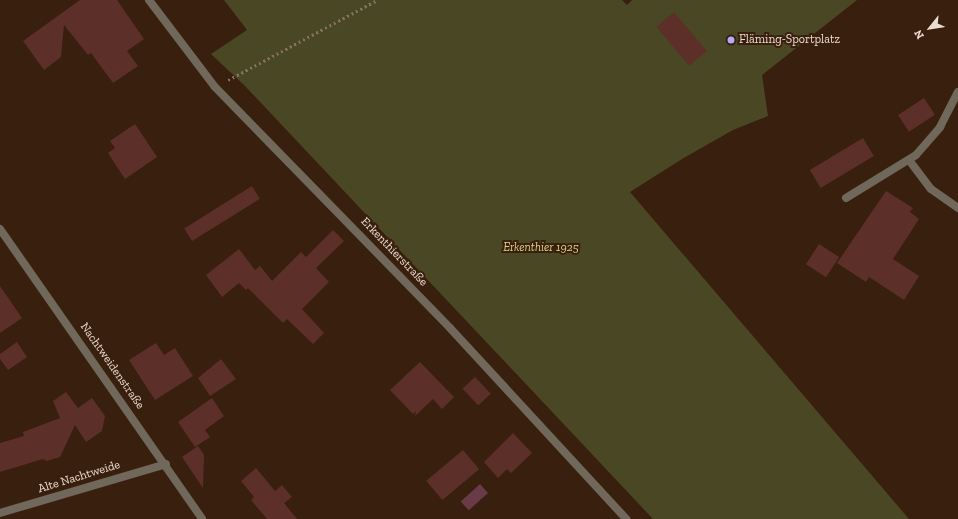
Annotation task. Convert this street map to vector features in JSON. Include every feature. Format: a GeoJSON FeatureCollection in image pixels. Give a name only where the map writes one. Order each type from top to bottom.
{"type":"FeatureCollection","features":[{"type":"Feature","properties":{"kind":"street","name":"Erkenthierstraße"},"geometry":{"type":"LineString","coordinates":[[149,0],[215,87],[439,317],[626,519]]}},
{"type":"Feature","properties":{"kind":"street"},"geometry":{"type":"LineString","coordinates":[[846,198],[909,160],[940,127],[958,92]]}},
{"type":"Feature","properties":{"kind":"street"},"geometry":{"type":"LineString","coordinates":[[909,160],[931,189],[958,208]]}},
{"type":"Feature","properties":{"kind":"street","name":"Nachtweidenstraße"},"geometry":{"type":"LineString","coordinates":[[0,229],[166,464],[202,519]]}},
{"type":"Feature","properties":{"kind":"street","name":"Alte Nachtweide"},"geometry":{"type":"LineString","coordinates":[[0,513],[166,464]]}},
{"type":"Feature","properties":{"kind":"path"},"geometry":{"type":"LineString","coordinates":[[215,87],[377,0]]}},
{"type":"Feature","properties":{"kind":"green space","name":"Erkenthier 1925"},"geometry":{"type":"Polygon","coordinates":[[[224,0],[622,0],[627,5],[632,0],[857,0],[762,75],[768,116],[733,130],[682,159],[630,192],[909,519],[653,519],[245,86],[211,54],[247,30],[224,0]]]}},
{"type":"Feature","properties":{"kind":"shaded area"},"geometry":{"type":"Polygon","coordinates":[[[480,484],[488,493],[469,510],[461,501],[480,484]]]}},
{"type":"Feature","properties":{"kind":"building"},"geometry":{"type":"Polygon","coordinates":[[[80,0],[117,0],[144,39],[127,51],[138,66],[113,83],[91,53],[88,55],[64,25],[61,57],[44,70],[23,41],[80,0]]]}},
{"type":"Feature","properties":{"kind":"building"},"geometry":{"type":"Polygon","coordinates":[[[674,12],[707,51],[689,66],[656,27],[674,12]]]}},
{"type":"Feature","properties":{"kind":"building"},"geometry":{"type":"Polygon","coordinates":[[[924,98],[935,115],[909,132],[898,115],[924,98]]]}},
{"type":"Feature","properties":{"kind":"building"},"geometry":{"type":"Polygon","coordinates":[[[135,124],[157,157],[125,179],[108,153],[115,148],[110,141],[135,124]]]}},
{"type":"Feature","properties":{"kind":"building"},"geometry":{"type":"Polygon","coordinates":[[[863,138],[874,156],[821,188],[810,170],[863,138]]]}},
{"type":"Feature","properties":{"kind":"building"},"geometry":{"type":"Polygon","coordinates":[[[252,186],[260,199],[192,241],[184,228],[252,186]]]}},
{"type":"Feature","properties":{"kind":"building"},"geometry":{"type":"Polygon","coordinates":[[[886,191],[913,208],[910,212],[919,219],[893,259],[919,276],[904,300],[869,277],[866,282],[837,263],[886,191]]]}},
{"type":"Feature","properties":{"kind":"building"},"geometry":{"type":"Polygon","coordinates":[[[333,230],[344,241],[316,268],[329,282],[302,309],[324,333],[313,344],[287,319],[283,323],[248,288],[246,290],[239,283],[222,297],[206,275],[239,249],[255,270],[260,266],[272,281],[301,252],[306,257],[333,230]]]}},
{"type":"Feature","properties":{"kind":"building"},"geometry":{"type":"Polygon","coordinates":[[[819,244],[839,257],[826,277],[806,264],[819,244]]]}},
{"type":"Feature","properties":{"kind":"building"},"geometry":{"type":"Polygon","coordinates":[[[0,286],[22,318],[0,333],[0,286]]]}},
{"type":"Feature","properties":{"kind":"building"},"geometry":{"type":"Polygon","coordinates":[[[17,342],[27,357],[8,370],[0,359],[0,354],[17,342]]]}},
{"type":"Feature","properties":{"kind":"building"},"geometry":{"type":"Polygon","coordinates":[[[156,343],[164,355],[175,348],[193,376],[155,400],[129,360],[156,343]]]}},
{"type":"Feature","properties":{"kind":"building"},"geometry":{"type":"Polygon","coordinates":[[[221,359],[236,379],[210,396],[198,378],[221,359]]]}},
{"type":"Feature","properties":{"kind":"building"},"geometry":{"type":"Polygon","coordinates":[[[420,362],[454,397],[442,409],[433,399],[415,416],[416,411],[413,414],[390,390],[420,362]]]}},
{"type":"Feature","properties":{"kind":"building"},"geometry":{"type":"Polygon","coordinates":[[[475,377],[491,394],[478,405],[463,389],[475,377]]]}},
{"type":"Feature","properties":{"kind":"building"},"geometry":{"type":"Polygon","coordinates":[[[66,392],[78,408],[92,398],[105,416],[102,431],[86,442],[75,425],[60,457],[47,461],[43,459],[0,472],[0,443],[24,436],[23,432],[60,418],[53,401],[66,392]]]}},
{"type":"Feature","properties":{"kind":"building"},"geometry":{"type":"Polygon","coordinates":[[[212,398],[224,416],[205,430],[210,437],[195,447],[178,422],[212,398]]]}},
{"type":"Feature","properties":{"kind":"building"},"geometry":{"type":"Polygon","coordinates":[[[513,433],[532,453],[511,473],[507,469],[498,478],[484,462],[513,433]]]}},
{"type":"Feature","properties":{"kind":"building"},"geometry":{"type":"Polygon","coordinates":[[[198,446],[204,455],[203,488],[182,457],[198,446]]]}},
{"type":"Feature","properties":{"kind":"building"},"geometry":{"type":"Polygon","coordinates":[[[463,450],[479,469],[442,500],[426,481],[463,450]]]}},
{"type":"Feature","properties":{"kind":"building"},"geometry":{"type":"Polygon","coordinates":[[[256,468],[275,491],[282,485],[292,497],[284,503],[297,519],[267,519],[251,500],[254,497],[241,481],[256,468]]]}},
{"type":"Feature","properties":{"kind":"place","name":"Fläming-Sportplatz"},"geometry":{"type":"Point","coordinates":[731,40]}}]}
